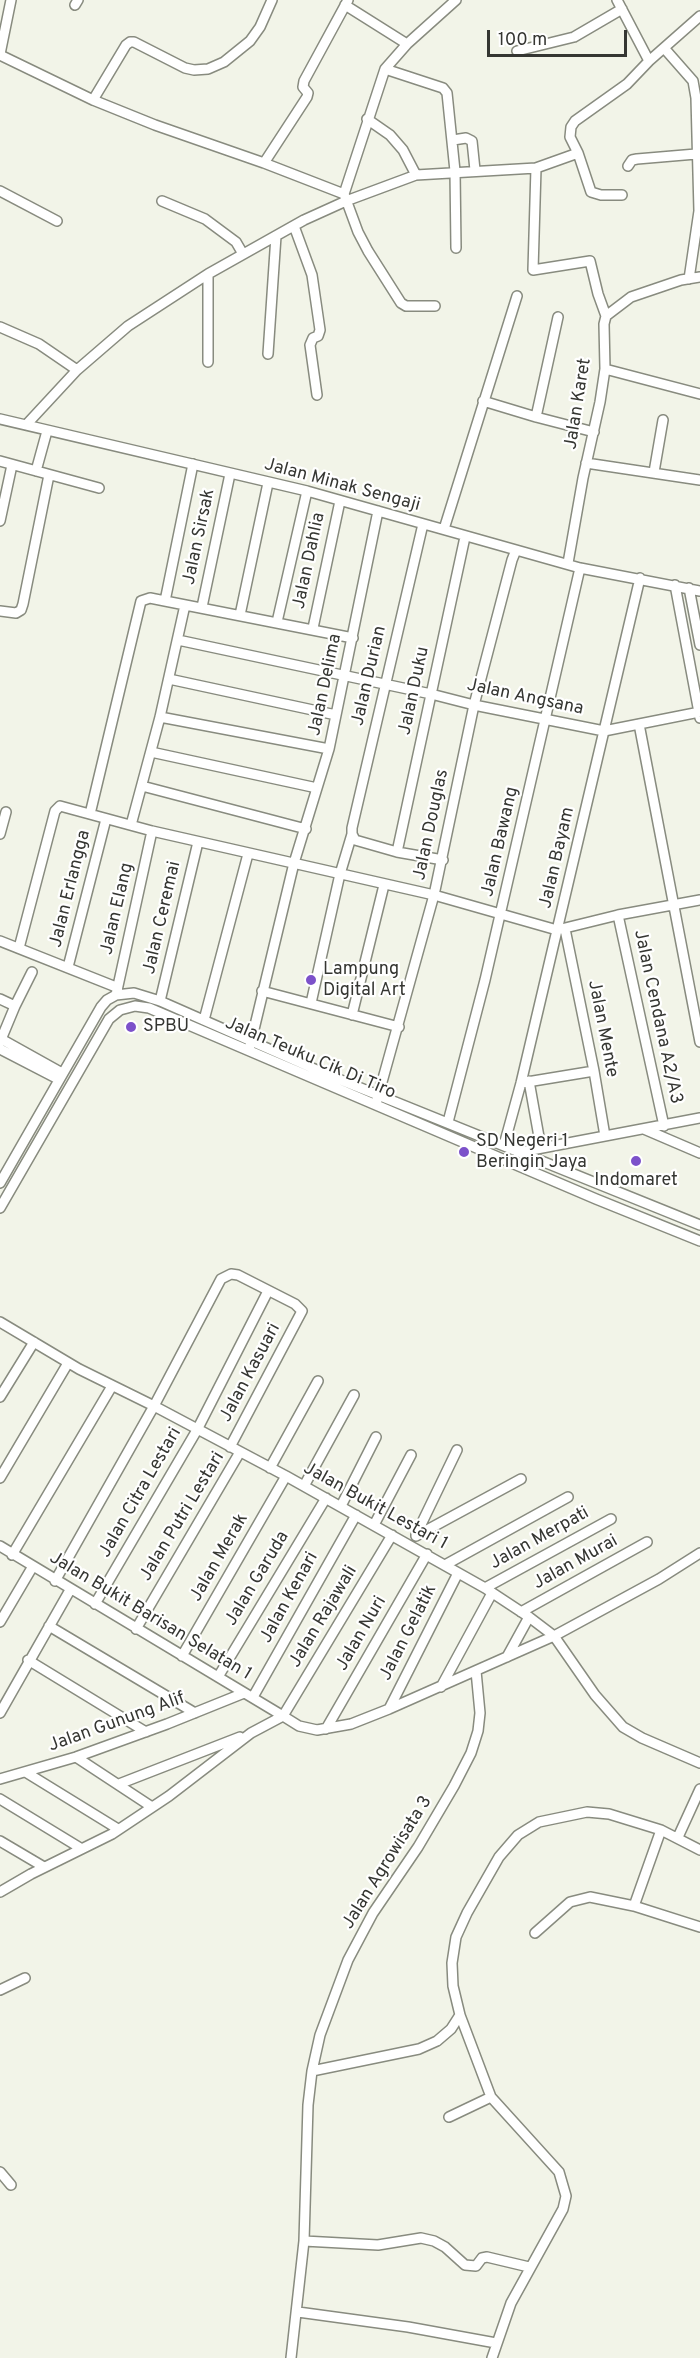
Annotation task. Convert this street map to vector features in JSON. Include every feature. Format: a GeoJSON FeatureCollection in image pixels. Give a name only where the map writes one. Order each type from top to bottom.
{"type":"FeatureCollection","features":[{"type":"Feature","properties":{"kind":"street"},"geometry":{"type":"LineString","coordinates":[[11,0],[0,55],[93,100],[155,125],[264,163],[345,197]]}},
{"type":"Feature","properties":{"kind":"street"},"geometry":{"type":"LineString","coordinates":[[93,100],[126,45],[134,42],[185,68],[208,69],[224,62],[250,41],[260,27],[272,0]]}},
{"type":"Feature","properties":{"kind":"street"},"geometry":{"type":"LineString","coordinates":[[435,306],[406,306],[401,303],[368,251],[345,197],[384,69],[407,44],[456,0]]}},
{"type":"Feature","properties":{"kind":"street"},"geometry":{"type":"LineString","coordinates":[[264,163],[307,97],[308,93],[303,87],[304,81],[346,2],[407,44]]}},
{"type":"Feature","properties":{"kind":"street"},"geometry":{"type":"LineString","coordinates":[[517,51],[573,37],[620,4],[649,61]]}},
{"type":"Feature","properties":{"kind":"street"},"geometry":{"type":"LineString","coordinates":[[622,195],[601,195],[591,192],[570,137],[570,127],[627,84],[649,61],[700,16]]}},
{"type":"Feature","properties":{"kind":"street"},"geometry":{"type":"LineString","coordinates":[[664,48],[697,79],[696,154],[699,211],[689,279]]}},
{"type":"Feature","properties":{"kind":"street"},"geometry":{"type":"LineString","coordinates":[[384,69],[443,88],[447,93],[455,171],[456,248]]}},
{"type":"Feature","properties":{"kind":"street"},"geometry":{"type":"LineString","coordinates":[[368,119],[390,135],[403,150],[416,175]]}},
{"type":"Feature","properties":{"kind":"street"},"geometry":{"type":"LineString","coordinates":[[453,140],[466,138],[472,141],[475,170]]}},
{"type":"Feature","properties":{"kind":"street"},"geometry":{"type":"LineString","coordinates":[[26,425],[77,370],[128,326],[208,273],[345,197],[416,175],[536,168],[578,153]]}},
{"type":"Feature","properties":{"kind":"street"},"geometry":{"type":"LineString","coordinates":[[628,166],[632,160],[696,154]]}},
{"type":"Feature","properties":{"kind":"street"},"geometry":{"type":"LineString","coordinates":[[536,168],[533,270],[590,261],[606,315],[631,297],[700,277]]}},
{"type":"Feature","properties":{"kind":"street"},"geometry":{"type":"LineString","coordinates":[[0,191],[57,221]]}},
{"type":"Feature","properties":{"kind":"street"},"geometry":{"type":"LineString","coordinates":[[162,201],[205,219],[236,242],[243,254]]}},
{"type":"Feature","properties":{"kind":"street"},"geometry":{"type":"LineString","coordinates":[[294,226],[312,275],[320,330],[310,345],[316,395]]}},
{"type":"Feature","properties":{"kind":"street"},"geometry":{"type":"LineString","coordinates":[[268,354],[276,236]]}},
{"type":"Feature","properties":{"kind":"street"},"geometry":{"type":"LineString","coordinates":[[208,273],[208,362]]}},
{"type":"Feature","properties":{"kind":"street"},"geometry":{"type":"LineString","coordinates":[[444,529],[517,296]]}},
{"type":"Feature","properties":{"kind":"street","name":"Jalan Karet"},"geometry":{"type":"LineString","coordinates":[[567,563],[605,369],[604,324],[606,315]]}},
{"type":"Feature","properties":{"kind":"street"},"geometry":{"type":"LineString","coordinates":[[536,417],[558,317]]}},
{"type":"Feature","properties":{"kind":"street"},"geometry":{"type":"LineString","coordinates":[[0,327],[39,344],[77,370]]}},
{"type":"Feature","properties":{"kind":"street"},"geometry":{"type":"LineString","coordinates":[[605,369],[700,394]]}},
{"type":"Feature","properties":{"kind":"street"},"geometry":{"type":"LineString","coordinates":[[483,401],[594,432]]}},
{"type":"Feature","properties":{"kind":"street","name":"Jalan Minak Sengaji"},"geometry":{"type":"LineString","coordinates":[[0,419],[306,491],[580,568],[697,589]]}},
{"type":"Feature","properties":{"kind":"street"},"geometry":{"type":"LineString","coordinates":[[654,472],[663,420]]}},
{"type":"Feature","properties":{"kind":"street"},"geometry":{"type":"LineString","coordinates":[[36,471],[47,431]]}},
{"type":"Feature","properties":{"kind":"street"},"geometry":{"type":"LineString","coordinates":[[0,461],[99,488]]}},
{"type":"Feature","properties":{"kind":"street"},"geometry":{"type":"LineString","coordinates":[[586,463],[700,480]]}},
{"type":"Feature","properties":{"kind":"street"},"geometry":{"type":"LineString","coordinates":[[165,601],[193,464]]}},
{"type":"Feature","properties":{"kind":"street"},"geometry":{"type":"LineString","coordinates":[[0,521],[12,465]]}},
{"type":"Feature","properties":{"kind":"street","name":"Jalan Sirsak"},"geometry":{"type":"LineString","coordinates":[[202,607],[230,474]]}},
{"type":"Feature","properties":{"kind":"street"},"geometry":{"type":"LineString","coordinates":[[0,611],[16,613],[21,610],[49,475]]}},
{"type":"Feature","properties":{"kind":"street"},"geometry":{"type":"LineString","coordinates":[[240,615],[268,483]]}},
{"type":"Feature","properties":{"kind":"street"},"geometry":{"type":"LineString","coordinates":[[277,622],[306,491]]}},
{"type":"Feature","properties":{"kind":"street","name":"Jalan Dahlia"},"geometry":{"type":"LineString","coordinates":[[313,628],[340,501]]}},
{"type":"Feature","properties":{"kind":"street","name":"Jalan Delima"},"geometry":{"type":"LineString","coordinates":[[249,1052],[294,863],[329,749],[378,511]]}},
{"type":"Feature","properties":{"kind":"street","name":"Jalan Durian"},"geometry":{"type":"LineString","coordinates":[[311,1003],[423,524]]}},
{"type":"Feature","properties":{"kind":"street","name":"Jalan Duku"},"geometry":{"type":"LineString","coordinates":[[397,852],[465,537]]}},
{"type":"Feature","properties":{"kind":"street","name":"Jalan Douglas"},"geometry":{"type":"LineString","coordinates":[[375,1105],[399,1027],[443,860],[474,705],[516,550]]}},
{"type":"Feature","properties":{"kind":"street","name":"Jalan Bawang"},"geometry":{"type":"LineString","coordinates":[[448,1122],[501,912],[580,568]]}},
{"type":"Feature","properties":{"kind":"street","name":"Jalan Bayam"},"geometry":{"type":"LineString","coordinates":[[504,1145],[525,1082],[640,578]]}},
{"type":"Feature","properties":{"kind":"street","name":"Jalan Angsana"},"geometry":{"type":"LineString","coordinates":[[178,640],[604,731],[700,714],[675,585]]}},
{"type":"Feature","properties":{"kind":"street"},"geometry":{"type":"LineString","coordinates":[[697,589],[700,645]]}},
{"type":"Feature","properties":{"kind":"street"},"geometry":{"type":"LineString","coordinates":[[90,814],[141,601],[150,598],[202,607],[353,638]]}},
{"type":"Feature","properties":{"kind":"street"},"geometry":{"type":"LineString","coordinates":[[131,825],[160,717],[185,605]]}},
{"type":"Feature","properties":{"kind":"street"},"geometry":{"type":"LineString","coordinates":[[169,679],[336,715]]}},
{"type":"Feature","properties":{"kind":"street"},"geometry":{"type":"LineString","coordinates":[[160,717],[329,749]]}},
{"type":"Feature","properties":{"kind":"street"},"geometry":{"type":"LineString","coordinates":[[639,724],[700,1042]]}},
{"type":"Feature","properties":{"kind":"street"},"geometry":{"type":"LineString","coordinates":[[151,752],[317,788]]}},
{"type":"Feature","properties":{"kind":"street"},"geometry":{"type":"LineString","coordinates":[[142,786],[306,828]]}},
{"type":"Feature","properties":{"kind":"street"},"geometry":{"type":"LineString","coordinates":[[19,948],[57,807],[65,806],[152,831],[434,895],[561,929],[618,915],[700,900]]}},
{"type":"Feature","properties":{"kind":"street"},"geometry":{"type":"LineString","coordinates":[[0,834],[6,812]]}},
{"type":"Feature","properties":{"kind":"street","name":"Jalan Erlangga"},"geometry":{"type":"LineString","coordinates":[[68,967],[106,819]]}},
{"type":"Feature","properties":{"kind":"street","name":"Jalan Elang"},"geometry":{"type":"LineString","coordinates":[[116,991],[152,831]]}},
{"type":"Feature","properties":{"kind":"street"},"geometry":{"type":"LineString","coordinates":[[352,834],[356,840],[397,852],[443,860]]}},
{"type":"Feature","properties":{"kind":"street","name":"Jalan Ceremai"},"geometry":{"type":"LineString","coordinates":[[160,1001],[198,842]]}},
{"type":"Feature","properties":{"kind":"street"},"geometry":{"type":"LineString","coordinates":[[204,1020],[248,854]]}},
{"type":"Feature","properties":{"kind":"street"},"geometry":{"type":"LineString","coordinates":[[352,1015],[384,885]]}},
{"type":"Feature","properties":{"kind":"street","name":"Jalan Cendana A2/A3"},"geometry":{"type":"LineString","coordinates":[[618,915],[664,1126]]}},
{"type":"Feature","properties":{"kind":"street","name":"Jalan Mente"},"geometry":{"type":"LineString","coordinates":[[561,929],[594,1071],[605,1136]]}},
{"type":"Feature","properties":{"kind":"street","name":"Jalan Teuku Cik Di Tiro"},"geometry":{"type":"LineString","coordinates":[[0,940],[68,967],[116,991],[134,993],[160,1001],[378,1095],[698,1224]]}},
{"type":"Feature","properties":{"kind":"street"},"geometry":{"type":"LineString","coordinates":[[32,972],[0,1043],[60,1076]]}},
{"type":"Feature","properties":{"kind":"street"},"geometry":{"type":"LineString","coordinates":[[15,1184],[1,1179],[101,1007],[116,991]]}},
{"type":"Feature","properties":{"kind":"street"},"geometry":{"type":"LineString","coordinates":[[262,991],[399,1027]]}},
{"type":"Feature","properties":{"kind":"street"},"geometry":{"type":"LineString","coordinates":[[0,999],[15,1006]]}},
{"type":"Feature","properties":{"kind":"street","name":"Jalan Teuku Cik Di Tiro"},"geometry":{"type":"LineString","coordinates":[[0,1208],[110,1019],[120,1010],[135,1006],[149,1008],[698,1240]]}},
{"type":"Feature","properties":{"kind":"street"},"geometry":{"type":"LineString","coordinates":[[541,1148],[525,1082],[594,1071]]}},
{"type":"Feature","properties":{"kind":"street"},"geometry":{"type":"LineString","coordinates":[[521,1152],[700,1118]]}},
{"type":"Feature","properties":{"kind":"street"},"geometry":{"type":"LineString","coordinates":[[644,1129],[700,1153]]}},
{"type":"Feature","properties":{"kind":"street"},"geometry":{"type":"LineString","coordinates":[[540,1175],[545,1162]]}},
{"type":"Feature","properties":{"kind":"street"},"geometry":{"type":"LineString","coordinates":[[698,1224],[698,1240]]}},
{"type":"Feature","properties":{"kind":"street"},"geometry":{"type":"LineString","coordinates":[[55,1581],[154,1406],[221,1279],[231,1274],[238,1275],[268,1291]]}},
{"type":"Feature","properties":{"kind":"street","name":"Jalan Kasuari"},"geometry":{"type":"LineString","coordinates":[[230,1447],[301,1315],[300,1308],[268,1291]]}},
{"type":"Feature","properties":{"kind":"street","name":"Jalan Citra Lestari"},"geometry":{"type":"LineString","coordinates":[[95,1604],[197,1430],[268,1291]]}},
{"type":"Feature","properties":{"kind":"street","name":"Jalan Bukit Lestari 1"},"geometry":{"type":"LineString","coordinates":[[0,1322],[68,1363],[286,1476],[489,1590],[554,1636],[595,1695],[623,1727],[642,1738],[700,1763]]}},
{"type":"Feature","properties":{"kind":"street"},"geometry":{"type":"LineString","coordinates":[[0,1397],[34,1342]]}},
{"type":"Feature","properties":{"kind":"street"},"geometry":{"type":"LineString","coordinates":[[0,1479],[68,1363]]}},
{"type":"Feature","properties":{"kind":"street"},"geometry":{"type":"LineString","coordinates":[[270,1468],[318,1381]]}},
{"type":"Feature","properties":{"kind":"street"},"geometry":{"type":"LineString","coordinates":[[12,1555],[112,1386]]}},
{"type":"Feature","properties":{"kind":"street"},"geometry":{"type":"LineString","coordinates":[[304,1486],[354,1395]]}},
{"type":"Feature","properties":{"kind":"street"},"geometry":{"type":"LineString","coordinates":[[341,1506],[376,1437]]}},
{"type":"Feature","properties":{"kind":"street"},"geometry":{"type":"LineString","coordinates":[[416,1536],[457,1450]]}},
{"type":"Feature","properties":{"kind":"street","name":"Jalan Putri Lestari"},"geometry":{"type":"LineString","coordinates":[[136,1629],[240,1452]]}},
{"type":"Feature","properties":{"kind":"street"},"geometry":{"type":"LineString","coordinates":[[374,1525],[411,1455]]}},
{"type":"Feature","properties":{"kind":"street","name":"Jalan Merak"},"geometry":{"type":"LineString","coordinates":[[182,1656],[286,1476]]}},
{"type":"Feature","properties":{"kind":"street"},"geometry":{"type":"LineString","coordinates":[[408,1543],[416,1536],[520,1479]]}},
{"type":"Feature","properties":{"kind":"street"},"geometry":{"type":"LineString","coordinates":[[445,1565],[567,1497]]}},
{"type":"Feature","properties":{"kind":"street","name":"Jalan Garuda"},"geometry":{"type":"LineString","coordinates":[[218,1677],[326,1498]]}},
{"type":"Feature","properties":{"kind":"street","name":"Jalan Kenari"},"geometry":{"type":"LineString","coordinates":[[249,1695],[356,1515]]}},
{"type":"Feature","properties":{"kind":"street","name":"Jalan Merpati"},"geometry":{"type":"LineString","coordinates":[[489,1590],[611,1519]]}},
{"type":"Feature","properties":{"kind":"street","name":"Jalan Rajawali"},"geometry":{"type":"LineString","coordinates":[[283,1716],[392,1535]]}},
{"type":"Feature","properties":{"kind":"street","name":"Jalan Murai"},"geometry":{"type":"LineString","coordinates":[[525,1614],[647,1542]]}},
{"type":"Feature","properties":{"kind":"street","name":"Jalan Bukit Barisan Selatan 1"},"geometry":{"type":"LineString","coordinates":[[0,1546],[283,1716],[308,1730],[326,1729]]}},
{"type":"Feature","properties":{"kind":"street"},"geometry":{"type":"LineString","coordinates":[[326,1729],[351,1724],[389,1709],[554,1636],[700,1553]]}},
{"type":"Feature","properties":{"kind":"street","name":"Jalan Nuri"},"geometry":{"type":"LineString","coordinates":[[326,1729],[427,1554]]}},
{"type":"Feature","properties":{"kind":"street"},"geometry":{"type":"LineString","coordinates":[[0,1622],[33,1566]]}},
{"type":"Feature","properties":{"kind":"street","name":"Jalan Gelatik"},"geometry":{"type":"LineString","coordinates":[[389,1709],[458,1573]]}},
{"type":"Feature","properties":{"kind":"street"},"geometry":{"type":"LineString","coordinates":[[0,1713],[28,1660],[70,1590]]}},
{"type":"Feature","properties":{"kind":"street"},"geometry":{"type":"LineString","coordinates":[[441,1687],[489,1590]]}},
{"type":"Feature","properties":{"kind":"street"},"geometry":{"type":"LineString","coordinates":[[507,1657],[525,1614]]}},
{"type":"Feature","properties":{"kind":"street"},"geometry":{"type":"LineString","coordinates":[[49,1626],[195,1713]]}},
{"type":"Feature","properties":{"kind":"street"},"geometry":{"type":"LineString","coordinates":[[28,1660],[146,1732]]}},
{"type":"Feature","properties":{"kind":"street","name":"Jalan Agrowisata 3"},"geometry":{"type":"LineString","coordinates":[[291,2358],[304,2241],[308,2105],[312,2071],[320,2035],[348,1960],[373,1913],[418,1847],[471,1753],[478,1731],[480,1713],[476,1671]]}},
{"type":"Feature","properties":{"kind":"street","name":"Jalan Gunung Alif"},"geometry":{"type":"LineString","coordinates":[[0,1779],[76,1757],[249,1695]]}},
{"type":"Feature","properties":{"kind":"street"},"geometry":{"type":"LineString","coordinates":[[119,1784],[251,1733],[283,1716]]}},
{"type":"Feature","properties":{"kind":"street"},"geometry":{"type":"LineString","coordinates":[[2,1888],[118,1829],[152,1807],[251,1733]]}},
{"type":"Feature","properties":{"kind":"street"},"geometry":{"type":"LineString","coordinates":[[76,1757],[152,1807]]}},
{"type":"Feature","properties":{"kind":"street"},"geometry":{"type":"LineString","coordinates":[[27,1773],[118,1829]]}},
{"type":"Feature","properties":{"kind":"street"},"geometry":{"type":"LineString","coordinates":[[678,1837],[700,1789]]}},
{"type":"Feature","properties":{"kind":"street"},"geometry":{"type":"LineString","coordinates":[[0,1799],[82,1849]]}},
{"type":"Feature","properties":{"kind":"street"},"geometry":{"type":"LineString","coordinates":[[492,2358],[511,2303],[563,2209],[566,2196],[559,2172],[491,2097],[460,2015],[453,1986],[452,1963],[456,1937],[499,1857],[518,1835],[538,1822],[586,1812],[609,1814],[661,1830],[700,1850]]}},
{"type":"Feature","properties":{"kind":"street"},"geometry":{"type":"LineString","coordinates":[[634,1905],[661,1830]]}},
{"type":"Feature","properties":{"kind":"street"},"geometry":{"type":"LineString","coordinates":[[0,1840],[44,1868]]}},
{"type":"Feature","properties":{"kind":"street"},"geometry":{"type":"LineString","coordinates":[[535,1933],[570,1902],[590,1897],[634,1905],[700,1927]]}},
{"type":"Feature","properties":{"kind":"street"},"geometry":{"type":"LineString","coordinates":[[0,1990],[25,1978]]}},
{"type":"Feature","properties":{"kind":"street"},"geometry":{"type":"LineString","coordinates":[[312,2071],[419,2049],[438,2041],[451,2029],[460,2015]]}},
{"type":"Feature","properties":{"kind":"street"},"geometry":{"type":"LineString","coordinates":[[449,2117],[491,2097]]}},
{"type":"Feature","properties":{"kind":"street"},"geometry":{"type":"LineString","coordinates":[[0,2172],[11,2185]]}},
{"type":"Feature","properties":{"kind":"street"},"geometry":{"type":"LineString","coordinates":[[304,2241],[392,2245],[421,2238],[445,2247],[465,2265],[476,2266],[482,2258],[487,2257],[529,2267]]}},
{"type":"Feature","properties":{"kind":"street"},"geometry":{"type":"LineString","coordinates":[[297,2312],[408,2327],[496,2343]]}},
{"type":"Feature","properties":{"kind":"place","name":"Lampung Digital Art"},"geometry":{"type":"Point","coordinates":[311,980]}},
{"type":"Feature","properties":{"kind":"place","name":"SPBU"},"geometry":{"type":"Point","coordinates":[131,1027]}},
{"type":"Feature","properties":{"kind":"place","name":"SD Negeri 1 Beringin Jaya"},"geometry":{"type":"Point","coordinates":[464,1152]}},
{"type":"Feature","properties":{"kind":"place","name":"Indomaret"},"geometry":{"type":"Point","coordinates":[636,1161]}}]}
